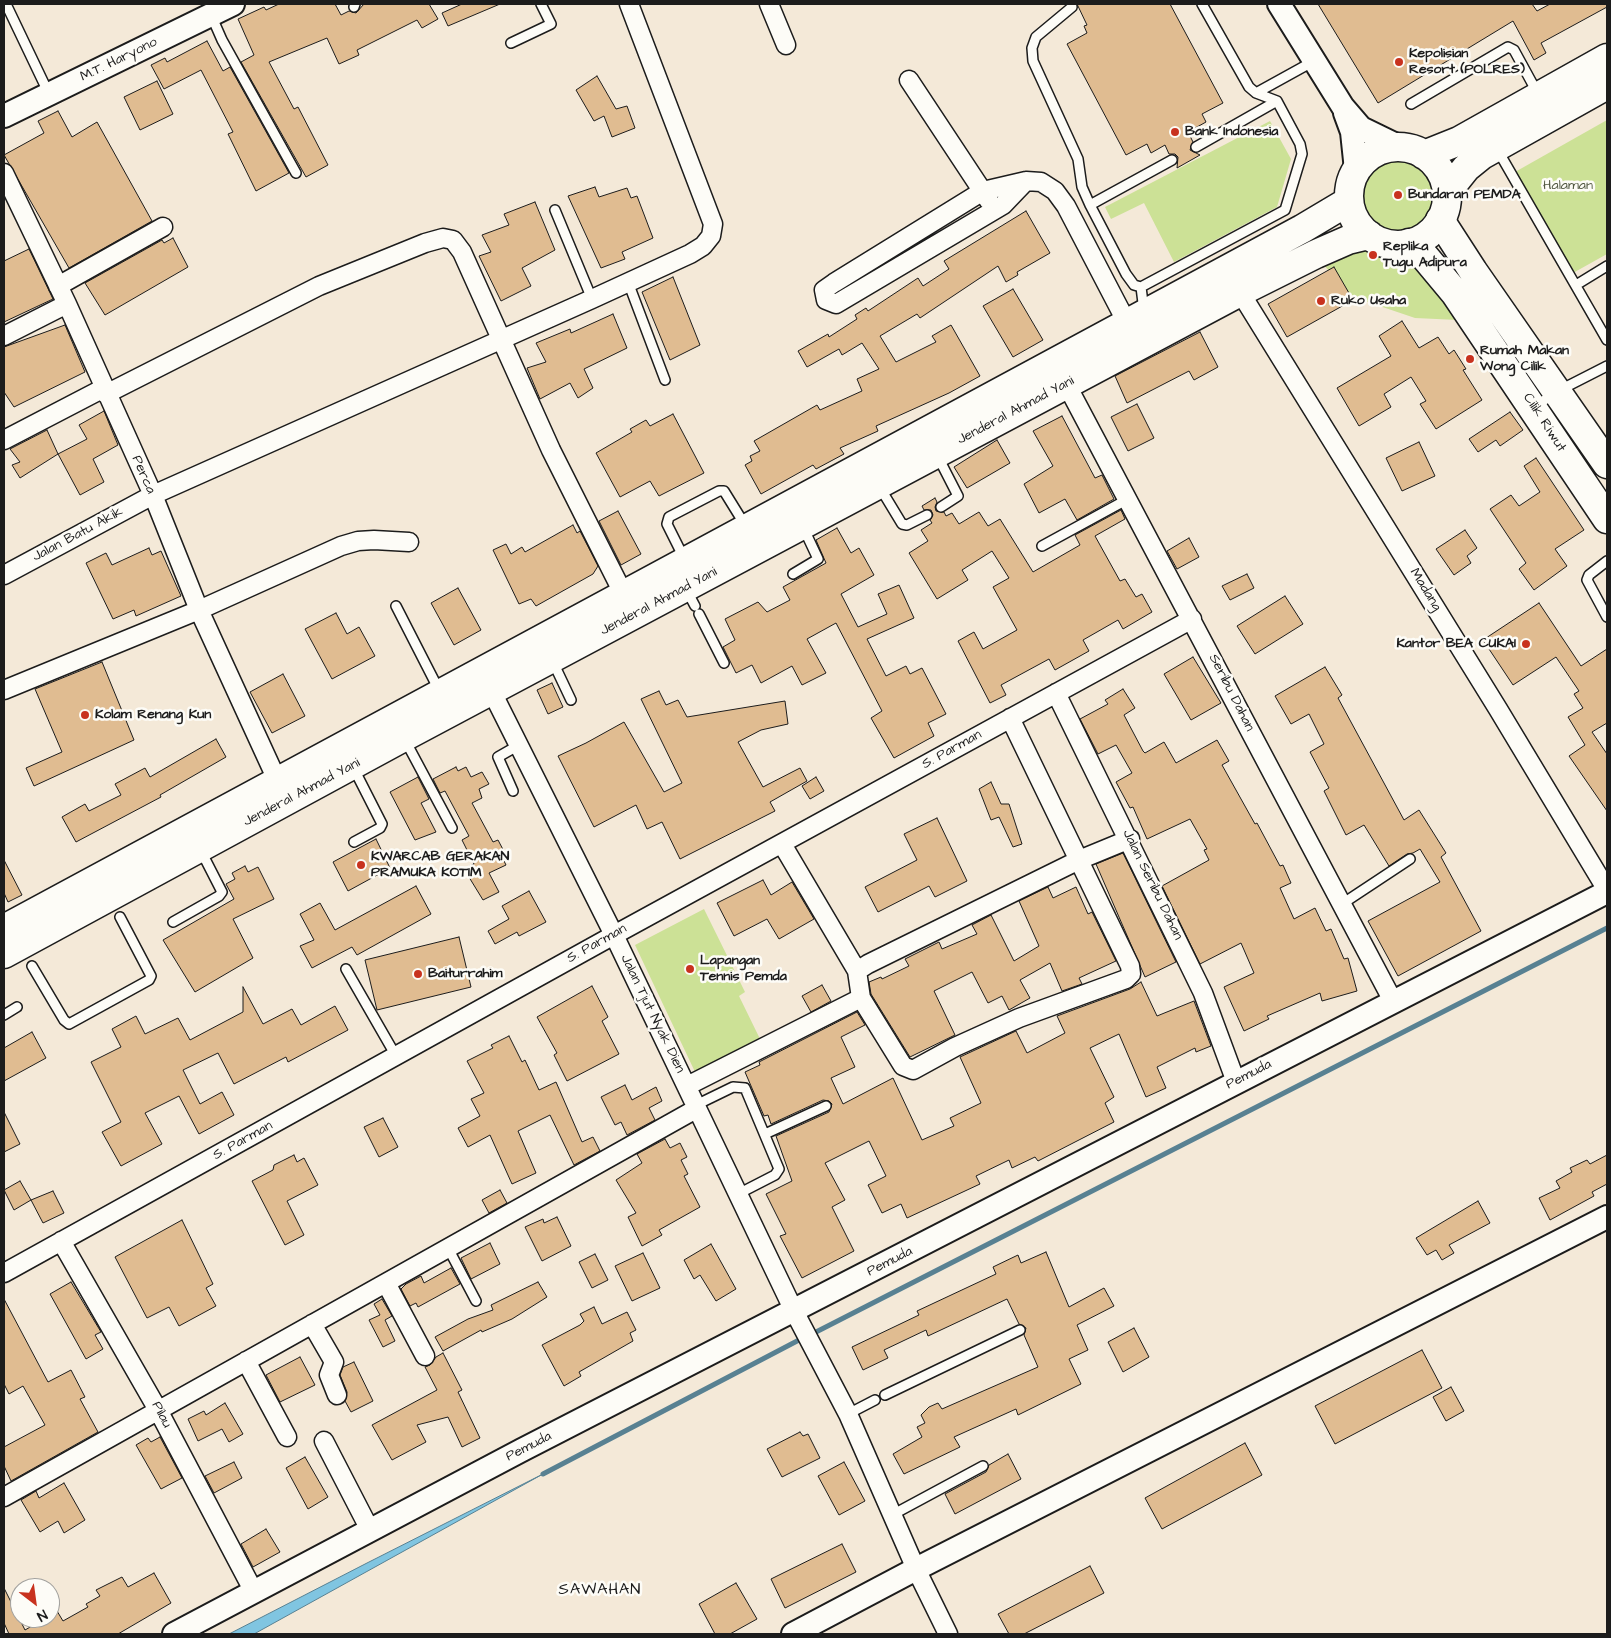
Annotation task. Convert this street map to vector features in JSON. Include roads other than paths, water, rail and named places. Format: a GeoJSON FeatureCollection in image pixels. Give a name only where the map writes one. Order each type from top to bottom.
{"type":"FeatureCollection","features":[{"type":"Feature","properties":{"kind":"main road"},"geometry":{"type":"LineString","coordinates":[[1446,193],[1484,145],[1539,96],[1607,58]]}},
{"type":"Feature","properties":{"kind":"main road"},"geometry":{"type":"LineString","coordinates":[[1412,151],[1440,171],[1446,193],[1444,211],[1440,220],[1427,234],[1417,250],[1388,244],[1369,235],[1355,220],[1349,201],[1350,185],[1356,170],[1375,153],[1389,148],[1412,151],[1484,145],[1607,85]]}},
{"type":"Feature","properties":{"kind":"main road","name":"Jenderal Ahmad Yani"},"geometry":{"type":"LineString","coordinates":[[17,949],[404,737],[552,660],[686,584],[936,453],[1060,373],[1136,319],[1302,229],[1349,201]]}},
{"type":"Feature","properties":{"kind":"main road","name":"Cilik Riwut"},"geometry":{"type":"LineString","coordinates":[[1440,220],[1472,271],[1558,391],[1607,464]]}},
{"type":"Feature","properties":{"kind":"main road","name":"Jenderal Ahmad Yani"},"geometry":{"type":"LineString","coordinates":[[108,900],[277,780],[623,593],[686,584],[746,527],[1060,373],[1240,292],[1316,254],[1348,240],[1369,235]]}},
{"type":"Feature","properties":{"kind":"main road","name":"Cilik Riwut"},"geometry":{"type":"LineString","coordinates":[[1417,250],[1446,281],[1534,407],[1607,519]]}},
{"type":"Feature","properties":{"kind":"street","name":"M.T. Haryono"},"geometry":{"type":"LineString","coordinates":[[4,116],[233,4]]}},
{"type":"Feature","properties":{"kind":"street","name":"Jalan Batu Akik"},"geometry":{"type":"LineString","coordinates":[[4,575],[153,495],[592,299],[690,254],[703,246],[711,236],[713,224],[628,4]]}},
{"type":"Feature","properties":{"kind":"street"},"geometry":{"type":"LineString","coordinates":[[769,4],[786,44]]}},
{"type":"Feature","properties":{"kind":"street"},"geometry":{"type":"LineString","coordinates":[[1279,4],[1343,107],[1361,128],[1412,151]]}},
{"type":"Feature","properties":{"kind":"street"},"geometry":{"type":"LineString","coordinates":[[909,80],[995,209]]}},
{"type":"Feature","properties":{"kind":"street"},"geometry":{"type":"LineString","coordinates":[[1343,107],[1352,132],[1356,170]]}},
{"type":"Feature","properties":{"kind":"street","name":"Perca"},"geometry":{"type":"LineString","coordinates":[[4,173],[67,304],[153,495],[199,610],[277,780]]}},
{"type":"Feature","properties":{"kind":"street"},"geometry":{"type":"LineString","coordinates":[[1026,181],[1003,204],[836,304],[826,300],[824,290],[834,283],[983,191],[1026,181],[1041,182],[1055,191],[1136,319]]}},
{"type":"Feature","properties":{"kind":"street"},"geometry":{"type":"LineString","coordinates":[[58,286],[164,227]]}},
{"type":"Feature","properties":{"kind":"street"},"geometry":{"type":"LineString","coordinates":[[4,440],[287,301],[443,238],[453,240],[462,252],[551,450],[623,593]]}},
{"type":"Feature","properties":{"kind":"street","name":"Madang"},"geometry":{"type":"LineString","coordinates":[[1240,292],[1498,709],[1607,891]]}},
{"type":"Feature","properties":{"kind":"street"},"geometry":{"type":"LineString","coordinates":[[4,336],[67,304]]}},
{"type":"Feature","properties":{"kind":"street","name":"Seribu Dahan"},"geometry":{"type":"LineString","coordinates":[[1060,373],[1394,1002]]}},
{"type":"Feature","properties":{"kind":"street"},"geometry":{"type":"LineString","coordinates":[[4,690],[199,610],[341,546],[358,541],[374,540],[409,542]]}},
{"type":"Feature","properties":{"kind":"street","name":"S. Parman"},"geometry":{"type":"LineString","coordinates":[[4,1273],[614,935],[1192,619]]}},
{"type":"Feature","properties":{"kind":"street","name":"Jalan Tjut Nyak Dien"},"geometry":{"type":"LineString","coordinates":[[492,692],[614,935],[696,1107],[740,1193],[794,1311],[848,1414],[916,1569],[948,1634]]}},
{"type":"Feature","properties":{"kind":"street","name":"Jalan Seribu Dahan"},"geometry":{"type":"LineString","coordinates":[[1056,693],[1130,839],[1203,993],[1236,1082]]}},
{"type":"Feature","properties":{"kind":"street"},"geometry":{"type":"LineString","coordinates":[[782,844],[857,971],[861,998],[903,1066],[913,1070],[955,1047],[1019,1018],[1126,979],[1131,974],[1130,966],[1010,718]]}},
{"type":"Feature","properties":{"kind":"street"},"geometry":{"type":"LineString","coordinates":[[857,971],[1079,860],[1130,839]]}},
{"type":"Feature","properties":{"kind":"street","name":"Pemuda"},"geometry":{"type":"LineString","coordinates":[[174,1634],[370,1530],[1607,891]]}},
{"type":"Feature","properties":{"kind":"street"},"geometry":{"type":"LineString","coordinates":[[687,1086],[861,998]]}},
{"type":"Feature","properties":{"kind":"street"},"geometry":{"type":"LineString","coordinates":[[4,1497],[696,1107]]}},
{"type":"Feature","properties":{"kind":"street"},"geometry":{"type":"LineString","coordinates":[[794,1634],[916,1569],[1607,1217]]}},
{"type":"Feature","properties":{"kind":"street","name":"Pilau"},"geometry":{"type":"LineString","coordinates":[[61,1241],[158,1410],[254,1592]]}},
{"type":"Feature","properties":{"kind":"street"},"geometry":{"type":"LineString","coordinates":[[386,1283],[425,1356]]}},
{"type":"Feature","properties":{"kind":"street"},"geometry":{"type":"LineString","coordinates":[[312,1324],[334,1362],[329,1375],[337,1395]]}},
{"type":"Feature","properties":{"kind":"street"},"geometry":{"type":"LineString","coordinates":[[246,1361],[287,1436]]}},
{"type":"Feature","properties":{"kind":"street"},"geometry":{"type":"LineString","coordinates":[[324,1441],[370,1530]]}},
{"type":"Feature","properties":{"kind":"lane"},"geometry":{"type":"LineString","coordinates":[[6,4],[49,94]]}},
{"type":"Feature","properties":{"kind":"lane"},"geometry":{"type":"LineString","coordinates":[[511,43],[551,24],[541,4]]}},
{"type":"Feature","properties":{"kind":"lane"},"geometry":{"type":"LineString","coordinates":[[1072,7],[1036,37],[1032,48],[1033,61],[1078,159],[1082,187],[1090,205],[1126,274],[1134,285],[1141,287],[1285,210],[1302,149],[1277,101],[1256,93],[1249,87],[1202,4]]}},
{"type":"Feature","properties":{"kind":"lane"},"geometry":{"type":"LineString","coordinates":[[211,15],[222,40],[296,173]]}},
{"type":"Feature","properties":{"kind":"lane"},"geometry":{"type":"LineString","coordinates":[[1411,104],[1508,47],[1514,50],[1539,96]]}},
{"type":"Feature","properties":{"kind":"lane"},"geometry":{"type":"LineString","coordinates":[[1256,93],[1314,61]]}},
{"type":"Feature","properties":{"kind":"lane"},"geometry":{"type":"LineString","coordinates":[[1196,147],[1277,101]]}},
{"type":"Feature","properties":{"kind":"lane"},"geometry":{"type":"LineString","coordinates":[[1484,145],[1576,285],[1607,340]]}},
{"type":"Feature","properties":{"kind":"lane"},"geometry":{"type":"LineString","coordinates":[[1090,205],[1172,160]]}},
{"type":"Feature","properties":{"kind":"lane"},"geometry":{"type":"LineString","coordinates":[[556,210],[592,299]]}},
{"type":"Feature","properties":{"kind":"lane"},"geometry":{"type":"LineString","coordinates":[[1576,285],[1607,266]]}},
{"type":"Feature","properties":{"kind":"lane"},"geometry":{"type":"LineString","coordinates":[[628,282],[665,380]]}},
{"type":"Feature","properties":{"kind":"lane"},"geometry":{"type":"LineString","coordinates":[[1136,319],[1141,287]]}},
{"type":"Feature","properties":{"kind":"lane"},"geometry":{"type":"LineString","coordinates":[[1534,407],[1558,391],[1607,366]]}},
{"type":"Feature","properties":{"kind":"lane"},"geometry":{"type":"LineString","coordinates":[[936,453],[958,496],[941,507]]}},
{"type":"Feature","properties":{"kind":"lane"},"geometry":{"type":"LineString","coordinates":[[878,484],[902,524],[907,526],[927,515]]}},
{"type":"Feature","properties":{"kind":"lane"},"geometry":{"type":"LineString","coordinates":[[724,663],[686,584],[668,524],[669,517],[719,491],[724,491],[746,527]]}},
{"type":"Feature","properties":{"kind":"lane"},"geometry":{"type":"LineString","coordinates":[[1042,546],[1128,499]]}},
{"type":"Feature","properties":{"kind":"lane"},"geometry":{"type":"LineString","coordinates":[[793,574],[818,559],[802,524]]}},
{"type":"Feature","properties":{"kind":"lane"},"geometry":{"type":"LineString","coordinates":[[1607,561],[1589,575],[1588,580],[1607,617]]}},
{"type":"Feature","properties":{"kind":"lane"},"geometry":{"type":"LineString","coordinates":[[396,606],[440,692]]}},
{"type":"Feature","properties":{"kind":"lane"},"geometry":{"type":"LineString","coordinates":[[552,660],[571,700]]}},
{"type":"Feature","properties":{"kind":"lane"},"geometry":{"type":"LineString","coordinates":[[404,737],[452,828]]}},
{"type":"Feature","properties":{"kind":"lane"},"geometry":{"type":"LineString","coordinates":[[513,791],[498,758],[519,745]]}},
{"type":"Feature","properties":{"kind":"lane"},"geometry":{"type":"LineString","coordinates":[[352,766],[382,824],[380,828],[354,842]]}},
{"type":"Feature","properties":{"kind":"lane"},"geometry":{"type":"LineString","coordinates":[[173,922],[219,896],[222,892],[199,848]]}},
{"type":"Feature","properties":{"kind":"lane"},"geometry":{"type":"LineString","coordinates":[[1342,904],[1410,859]]}},
{"type":"Feature","properties":{"kind":"lane"},"geometry":{"type":"LineString","coordinates":[[17,949],[64,1020],[69,1024],[149,980],[149,972],[108,900]]}},
{"type":"Feature","properties":{"kind":"lane"},"geometry":{"type":"LineString","coordinates":[[346,969],[396,1056]]}},
{"type":"Feature","properties":{"kind":"lane"},"geometry":{"type":"LineString","coordinates":[[4,1015],[17,1007]]}},
{"type":"Feature","properties":{"kind":"lane"},"geometry":{"type":"LineString","coordinates":[[696,1107],[733,1087],[745,1088],[779,1169],[775,1175],[740,1193]]}},
{"type":"Feature","properties":{"kind":"lane"},"geometry":{"type":"LineString","coordinates":[[765,1134],[826,1106]]}},
{"type":"Feature","properties":{"kind":"lane"},"geometry":{"type":"LineString","coordinates":[[448,1248],[476,1302]]}},
{"type":"Feature","properties":{"kind":"lane"},"geometry":{"type":"LineString","coordinates":[[885,1395],[1020,1330]]}},
{"type":"Feature","properties":{"kind":"lane"},"geometry":{"type":"LineString","coordinates":[[848,1414],[875,1400]]}},
{"type":"Feature","properties":{"kind":"lane"},"geometry":{"type":"LineString","coordinates":[[892,1515],[983,1466]]}},
{"type":"Feature","properties":{"kind":"water"},"geometry":{"type":"Polygon","coordinates":[[[543,1474],[254,1634],[229,1634],[367,1563],[543,1474]]]}},
{"type":"Feature","properties":{"kind":"waterway"},"geometry":{"type":"LineString","coordinates":[[816,1332],[1607,928]]}},
{"type":"Feature","properties":{"kind":"waterway"},"geometry":{"type":"LineString","coordinates":[[543,1474],[799,1340]]}},
{"type":"Feature","properties":{"kind":"place","name":"Kepolisian Resort (POLRES)"},"geometry":{"type":"Point","coordinates":[1399,62]}},
{"type":"Feature","properties":{"kind":"place","name":"Bank Indonesia"},"geometry":{"type":"Point","coordinates":[1175,132]}},
{"type":"Feature","properties":{"kind":"place","name":"Bundaran PEMDA"},"geometry":{"type":"Point","coordinates":[1398,195]}},
{"type":"Feature","properties":{"kind":"place","name":"Replika Tugu Adipura"},"geometry":{"type":"Point","coordinates":[1373,255]}},
{"type":"Feature","properties":{"kind":"place","name":"Ruko Usaha"},"geometry":{"type":"Point","coordinates":[1321,301]}},
{"type":"Feature","properties":{"kind":"place","name":"Rumah Makan Wong Cilik"},"geometry":{"type":"Point","coordinates":[1470,359]}},
{"type":"Feature","properties":{"kind":"place","name":"Kantor BEA CUKAI"},"geometry":{"type":"Point","coordinates":[1526,644]}},
{"type":"Feature","properties":{"kind":"place","name":"Kolam Renang Kun"},"geometry":{"type":"Point","coordinates":[85,715]}},
{"type":"Feature","properties":{"kind":"place","name":"KWARCAB GERAKAN PRAMUKA KOTIM"},"geometry":{"type":"Point","coordinates":[361,865]}},
{"type":"Feature","properties":{"kind":"place","name":"Lapangan Tennis Pemda"},"geometry":{"type":"Point","coordinates":[690,969]}},
{"type":"Feature","properties":{"kind":"place","name":"Baiturrahim"},"geometry":{"type":"Point","coordinates":[418,974]}},
{"type":"Feature","properties":{"kind":"district","name":"SAWAHAN"},"geometry":{"type":"Point","coordinates":[600,1591]}},
{"type":"Feature","properties":{"kind":"park label","name":"Halaman"},"geometry":{"type":"Point","coordinates":[1568,186]}}]}
